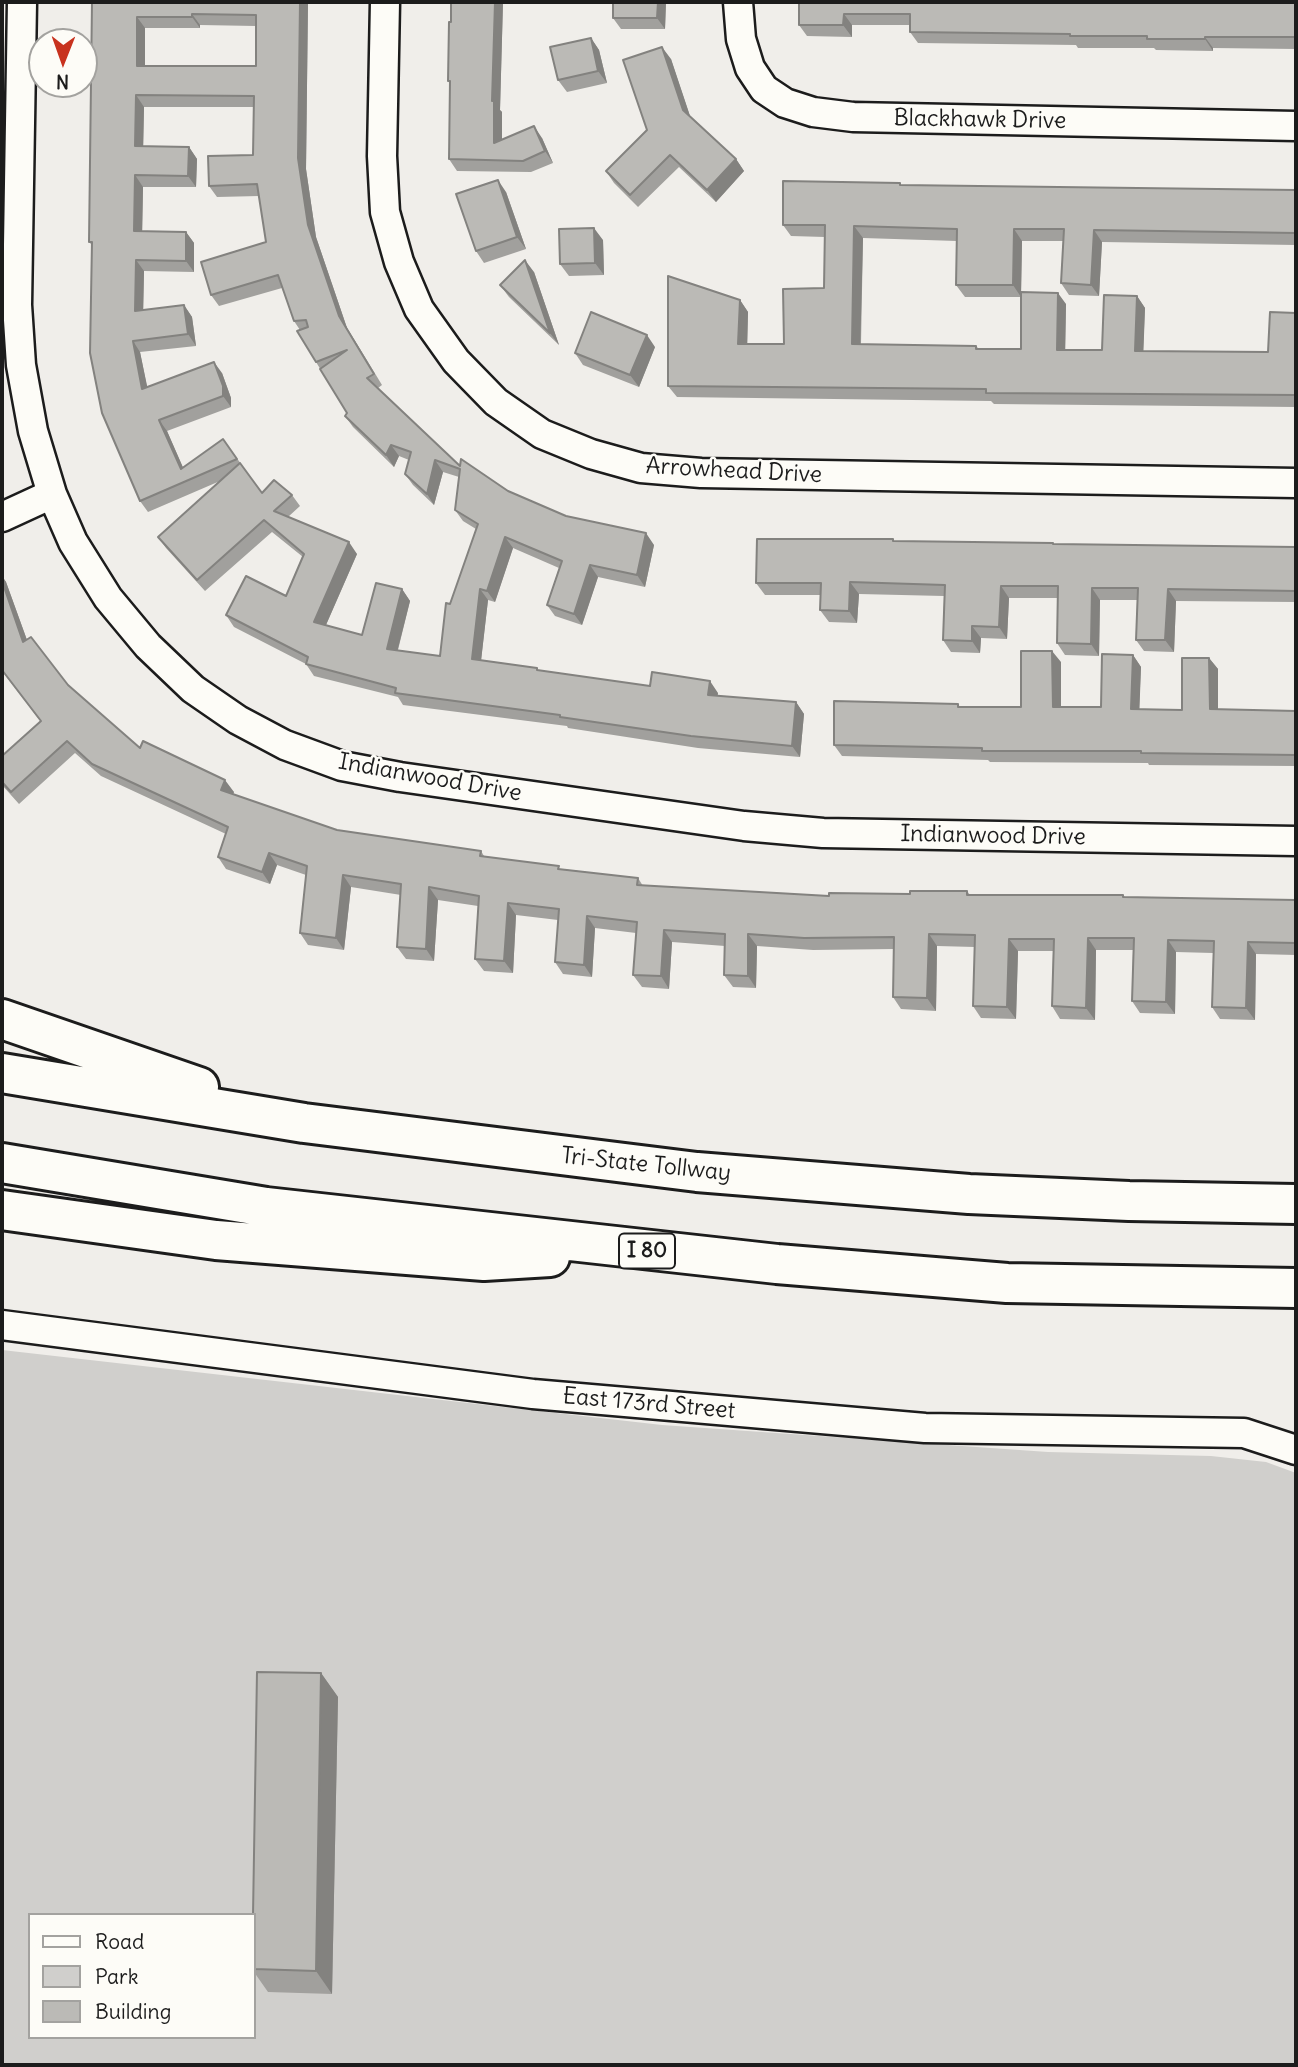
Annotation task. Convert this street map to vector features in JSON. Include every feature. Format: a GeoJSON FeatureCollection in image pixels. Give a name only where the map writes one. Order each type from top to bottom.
{"type":"FeatureCollection","features":[{"type":"Feature","properties":{"kind":"highway"},"geometry":{"type":"LineString","coordinates":[[2,1019],[304,1123]]}},
{"type":"Feature","properties":{"kind":"highway","name":"Tri-State Tollway"},"geometry":{"type":"LineString","coordinates":[[2,1073],[304,1123],[710,1173],[968,1194],[1296,1204]]}},
{"type":"Feature","properties":{"kind":"highway","name":"I 80"},"geometry":{"type":"LineString","coordinates":[[2,1163],[265,1207],[777,1264],[1007,1283],[1296,1288]]}},
{"type":"Feature","properties":{"kind":"highway"},"geometry":{"type":"LineString","coordinates":[[2,1210],[216,1240],[484,1261],[642,1250]]}},
{"type":"Feature","properties":{"kind":"street","name":"Indianwood Drive"},"geometry":{"type":"LineString","coordinates":[[22,2],[18,305],[20,353],[33,431],[52,494],[73,542],[108,597],[157,655],[193,689],[238,720],[285,745],[342,766],[400,777],[744,827],[837,833],[1296,841]]}},
{"type":"Feature","properties":{"kind":"street","name":"Arrowhead Drive"},"geometry":{"type":"LineString","coordinates":[[385,2],[382,156],[384,201],[399,262],[419,309],[456,361],[496,402],[542,433],[591,454],[641,468],[701,473],[1296,483]]}},
{"type":"Feature","properties":{"kind":"street","name":"Blackhawk Drive"},"geometry":{"type":"LineString","coordinates":[[738,2],[741,39],[750,68],[764,89],[785,103],[813,113],[853,117],[1296,126]]}},
{"type":"Feature","properties":{"kind":"street"},"geometry":{"type":"LineString","coordinates":[[2,517],[52,494]]}},
{"type":"Feature","properties":{"kind":"street","name":"East 173rd Street"},"geometry":{"type":"LineString","coordinates":[[2,1325],[533,1394],[925,1428],[1244,1433],[1296,1450]]}},
{"type":"Feature","properties":{"kind":"green space"},"geometry":{"type":"Polygon","coordinates":[[[2,1350],[662,1425],[1048,1452],[1211,1456],[1266,1462],[1296,1473],[1296,2065],[2,2065],[2,1350]]]}},
{"type":"Feature","properties":{"kind":"building"},"geometry":{"type":"Polygon","coordinates":[[[92,2],[300,2],[298,158],[308,225],[339,316],[374,374],[367,378],[460,466],[461,459],[508,491],[566,516],[646,533],[637,575],[590,565],[574,614],[547,605],[562,561],[505,537],[487,591],[480,589],[472,659],[650,686],[652,672],[710,681],[708,695],[796,702],[792,746],[691,736],[395,693],[396,688],[306,664],[308,657],[226,615],[246,576],[286,596],[304,554],[264,520],[197,580],[158,537],[240,463],[262,493],[274,480],[292,495],[274,511],[349,542],[314,622],[362,635],[376,583],[402,589],[387,649],[440,656],[446,603],[450,604],[478,524],[455,510],[460,469],[435,460],[427,494],[405,474],[411,452],[391,445],[386,455],[345,416],[347,413],[320,369],[347,350],[316,362],[297,331],[308,327],[306,320],[294,321],[278,275],[211,295],[201,262],[266,242],[257,184],[209,186],[208,156],[253,155],[254,96],[136,95],[135,146],[189,147],[188,176],[135,175],[134,231],[186,232],[186,261],[136,260],[135,311],[184,305],[188,334],[133,341],[142,389],[214,362],[223,386],[223,396],[159,420],[181,469],[223,439],[237,459],[140,501],[102,413],[90,353],[92,242],[89,242],[91,98],[98,98],[98,28],[92,28],[92,2]],[[256,15],[137,17],[137,66],[256,66],[256,15]]]}},
{"type":"Feature","properties":{"kind":"building"},"geometry":{"type":"Polygon","coordinates":[[[451,2],[495,2],[492,101],[494,143],[534,126],[545,151],[523,161],[449,159],[451,2]]]}},
{"type":"Feature","properties":{"kind":"building"},"geometry":{"type":"Polygon","coordinates":[[[613,2],[658,2],[657,18],[613,18],[613,2]]]}},
{"type":"Feature","properties":{"kind":"building"},"geometry":{"type":"Polygon","coordinates":[[[799,2],[1296,2],[1296,37],[1147,39],[1147,36],[910,32],[910,14],[844,14],[843,25],[799,25],[799,2]]]}},
{"type":"Feature","properties":{"kind":"building"},"geometry":{"type":"Polygon","coordinates":[[[591,38],[598,71],[558,80],[550,47],[591,38]]]}},
{"type":"Feature","properties":{"kind":"building"},"geometry":{"type":"Polygon","coordinates":[[[662,47],[683,110],[736,159],[707,190],[670,155],[630,195],[606,171],[647,130],[623,60],[662,47]]]}},
{"type":"Feature","properties":{"kind":"building"},"geometry":{"type":"Polygon","coordinates":[[[498,180],[517,237],[476,251],[456,194],[498,180]]]}},
{"type":"Feature","properties":{"kind":"building"},"geometry":{"type":"Polygon","coordinates":[[[783,181],[1296,190],[1296,233],[1094,230],[1091,285],[1061,283],[1064,229],[1014,229],[1013,285],[956,285],[957,229],[854,226],[852,344],[1021,349],[1021,292],[1058,293],[1057,350],[1102,350],[1104,295],[1137,296],[1135,351],[1268,352],[1270,312],[1296,313],[1296,395],[986,393],[986,389],[668,386],[668,276],[740,300],[738,344],[784,344],[783,289],[824,288],[825,225],[783,225],[783,181]]]}},
{"type":"Feature","properties":{"kind":"building"},"geometry":{"type":"Polygon","coordinates":[[[594,228],[595,263],[560,264],[559,229],[594,228]]]}},
{"type":"Feature","properties":{"kind":"building"},"geometry":{"type":"Polygon","coordinates":[[[525,260],[550,333],[500,285],[525,260]]]}},
{"type":"Feature","properties":{"kind":"building"},"geometry":{"type":"Polygon","coordinates":[[[591,312],[647,335],[630,375],[575,353],[591,312]]]}},
{"type":"Feature","properties":{"kind":"building"},"geometry":{"type":"Polygon","coordinates":[[[757,539],[1296,547],[1296,591],[1168,589],[1165,640],[1136,640],[1138,588],[1092,588],[1091,644],[1057,643],[1058,586],[1001,586],[999,627],[972,626],[972,641],[943,640],[945,585],[850,582],[849,611],[820,610],[821,583],[756,583],[757,539]]]}},
{"type":"Feature","properties":{"kind":"building"},"geometry":{"type":"Polygon","coordinates":[[[2,581],[23,642],[31,637],[68,685],[140,748],[143,741],[225,780],[221,790],[337,830],[481,851],[480,856],[559,866],[558,869],[638,878],[637,885],[829,896],[829,893],[910,894],[910,891],[967,891],[967,895],[1123,895],[1296,900],[1296,943],[1248,942],[1246,1008],[1212,1007],[1214,941],[1168,940],[1166,1002],[1132,1001],[1134,938],[1088,938],[1086,1008],[1052,1006],[1054,939],[1009,939],[1007,1007],[973,1006],[975,935],[929,934],[927,998],[893,997],[894,937],[804,938],[748,934],[748,976],[724,975],[725,934],[664,930],[661,976],[633,975],[637,922],[587,916],[584,965],[555,962],[559,909],[508,903],[504,961],[475,959],[479,896],[429,887],[426,949],[397,947],[401,884],[343,875],[336,938],[300,933],[307,866],[269,853],[262,872],[218,857],[228,827],[92,764],[67,741],[11,792],[2,782],[2,756],[41,721],[2,670],[2,581]]]}},
{"type":"Feature","properties":{"kind":"building"},"geometry":{"type":"Polygon","coordinates":[[[1021,651],[1052,651],[1053,707],[1101,707],[1102,654],[1133,655],[1131,709],[1182,710],[1182,658],[1209,658],[1210,709],[1296,711],[1296,755],[982,751],[982,748],[834,745],[834,701],[1021,707],[1021,651]]]}},
{"type":"Feature","properties":{"kind":"building"},"geometry":{"type":"Polygon","coordinates":[[[257,1672],[321,1673],[316,1971],[256,1969],[256,1913],[253,1913],[257,1672]]]}}]}
